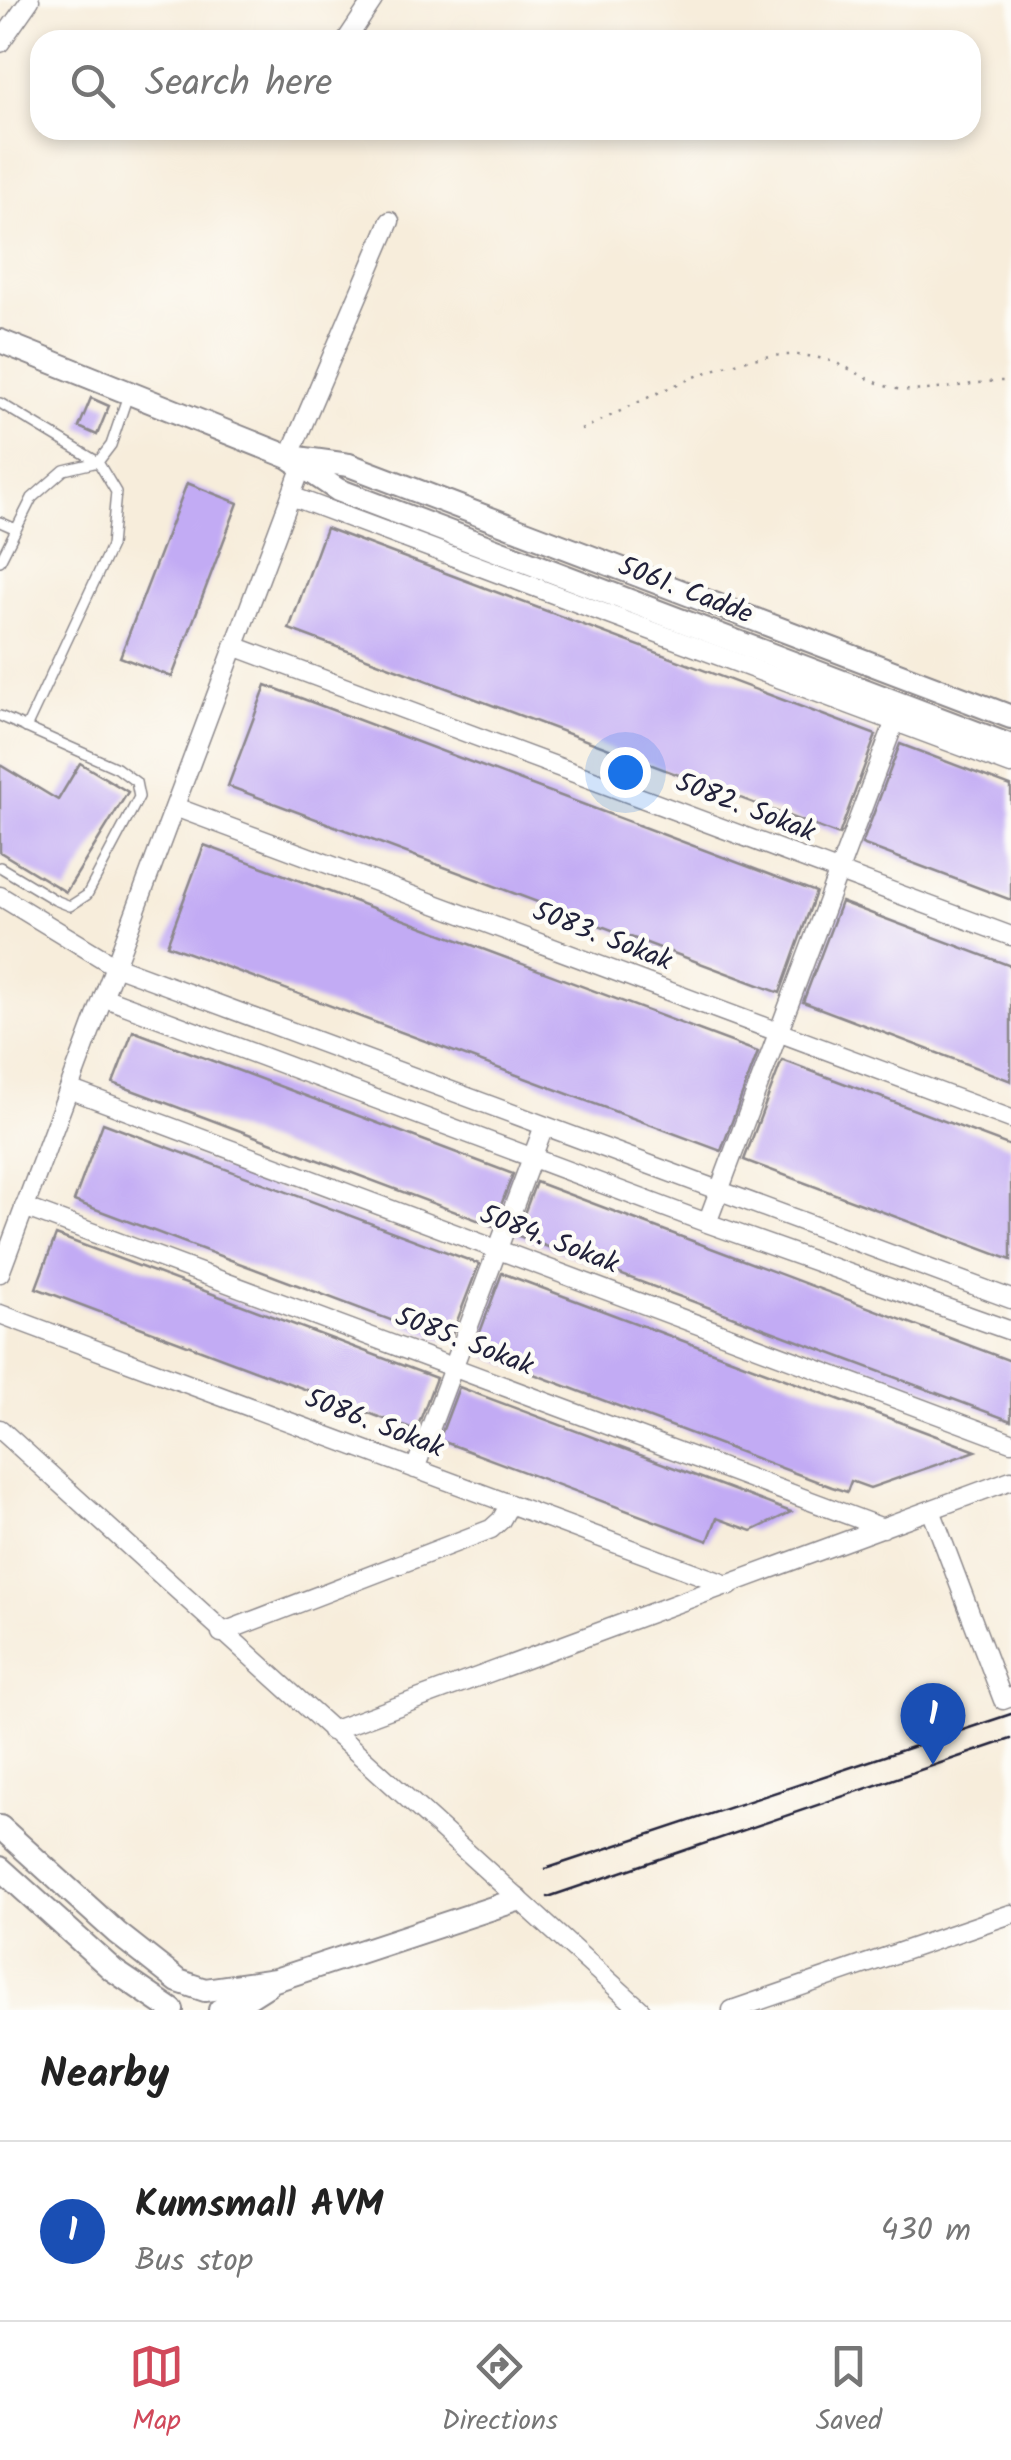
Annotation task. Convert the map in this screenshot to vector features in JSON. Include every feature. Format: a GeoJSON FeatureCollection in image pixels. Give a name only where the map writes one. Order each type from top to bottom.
{"type":"FeatureCollection","features":[{"type":"Feature","properties":{"kind":"street"},"geometry":{"type":"LineString","coordinates":[[0,44],[30,0]]}},
{"type":"Feature","properties":{"kind":"street"},"geometry":{"type":"LineString","coordinates":[[353,30],[373,0]]}},
{"type":"Feature","properties":{"kind":"street"},"geometry":{"type":"LineString","coordinates":[[0,1273],[290,496],[296,461],[390,221]]}},
{"type":"Feature","properties":{"kind":"street"},"geometry":{"type":"LineString","coordinates":[[0,341],[296,461]]}},
{"type":"Feature","properties":{"kind":"street","name":"5061. Cadde"},"geometry":{"type":"LineString","coordinates":[[296,461],[349,465],[1011,718]]}},
{"type":"Feature","properties":{"kind":"street","name":"5061. Cadde"},"geometry":{"type":"LineString","coordinates":[[296,461],[338,490],[898,714],[1011,746]]}},
{"type":"Feature","properties":{"kind":"street"},"geometry":{"type":"LineString","coordinates":[[290,496],[898,714],[1011,766]]}},
{"type":"Feature","properties":{"kind":"street","name":"5082. Sokak"},"geometry":{"type":"LineString","coordinates":[[234,646],[1011,936]]}},
{"type":"Feature","properties":{"kind":"street"},"geometry":{"type":"LineString","coordinates":[[707,1223],[898,714]]}},
{"type":"Feature","properties":{"kind":"street","name":"5083. Sokak"},"geometry":{"type":"LineString","coordinates":[[174,806],[1011,1120]]}},
{"type":"Feature","properties":{"kind":"street"},"geometry":{"type":"LineString","coordinates":[[0,896],[115,966],[1011,1299]]}},
{"type":"Feature","properties":{"kind":"street"},"geometry":{"type":"LineString","coordinates":[[103,998],[1011,1332]]}},
{"type":"Feature","properties":{"kind":"street","name":"5084. Sokak"},"geometry":{"type":"LineString","coordinates":[[68,1090],[1011,1442]]}},
{"type":"Feature","properties":{"kind":"street"},"geometry":{"type":"LineString","coordinates":[[415,1469],[544,1126]]}},
{"type":"Feature","properties":{"kind":"street","name":"5085. Sokak"},"geometry":{"type":"LineString","coordinates":[[24,1207],[884,1528]]}},
{"type":"Feature","properties":{"kind":"street","name":"5086. Sokak"},"geometry":{"type":"LineString","coordinates":[[0,1314],[730,1586]]}},
{"type":"Feature","properties":{"kind":"street"},"geometry":{"type":"LineString","coordinates":[[0,1430],[641,2010]]}},
{"type":"Feature","properties":{"kind":"street"},"geometry":{"type":"LineString","coordinates":[[330,1732],[1011,1480]]}},
{"type":"Feature","properties":{"kind":"street"},"geometry":{"type":"LineString","coordinates":[[222,1633],[491,1530],[510,1504]]}},
{"type":"Feature","properties":{"kind":"street"},"geometry":{"type":"LineString","coordinates":[[932,1510],[1003,1700],[1011,1697]]}},
{"type":"Feature","properties":{"kind":"street"},"geometry":{"type":"LineString","coordinates":[[0,1827],[117,1933],[178,1981],[205,1990],[274,1980],[518,1900]]}},
{"type":"Feature","properties":{"kind":"street"},"geometry":{"type":"LineString","coordinates":[[0,1868],[114,1970],[172,2010]]}},
{"type":"Feature","properties":{"kind":"street"},"geometry":{"type":"LineString","coordinates":[[732,2010],[1011,1914]]}},
{"type":"Feature","properties":{"kind":"street"},"geometry":{"type":"LineString","coordinates":[[220,2010],[238,2004],[274,1980]]}},
{"type":"Feature","properties":{"kind":"lane"},"geometry":{"type":"LineString","coordinates":[[0,561],[32,498],[64,470],[98,462],[111,445],[129,393]]}},
{"type":"Feature","properties":{"kind":"lane"},"geometry":{"type":"LineString","coordinates":[[0,403],[98,462],[116,492],[111,546],[26,728]]}},
{"type":"Feature","properties":{"kind":"lane"},"geometry":{"type":"LineString","coordinates":[[0,522],[16,529]]}},
{"type":"Feature","properties":{"kind":"lane"},"geometry":{"type":"LineString","coordinates":[[0,716],[117,768],[136,782],[139,797],[87,895],[70,906],[0,867]]}},
{"type":"Feature","properties":{"kind":"path"},"geometry":{"type":"LineString","coordinates":[[581,430],[704,374],[770,356],[820,358],[845,366],[865,380],[904,390],[1011,382]]}},
{"type":"Feature","properties":{"kind":"building"},"geometry":{"type":"Polygon","coordinates":[[[91,398],[109,406],[97,435],[79,427],[91,398]]]}},
{"type":"Feature","properties":{"kind":"building"},"geometry":{"type":"Polygon","coordinates":[[[187,483],[238,503],[172,677],[120,657],[187,483]]]}},
{"type":"Feature","properties":{"kind":"building"},"geometry":{"type":"Polygon","coordinates":[[[326,528],[876,735],[839,835],[289,629],[326,528]]]}},
{"type":"Feature","properties":{"kind":"building"},"geometry":{"type":"Polygon","coordinates":[[[266,685],[816,892],[780,993],[228,786],[266,685]]]}},
{"type":"Feature","properties":{"kind":"building"},"geometry":{"type":"Polygon","coordinates":[[[900,744],[1011,786],[1011,900],[862,844],[900,744]]]}},
{"type":"Feature","properties":{"kind":"building"},"geometry":{"type":"Polygon","coordinates":[[[80,763],[128,792],[66,892],[0,852],[0,765],[58,800],[80,763]]]}},
{"type":"Feature","properties":{"kind":"building"},"geometry":{"type":"Polygon","coordinates":[[[204,845],[758,1052],[721,1151],[167,945],[204,845]]]}},
{"type":"Feature","properties":{"kind":"building"},"geometry":{"type":"Polygon","coordinates":[[[841,902],[1011,966],[1011,1081],[803,1002],[841,902]]]}},
{"type":"Feature","properties":{"kind":"building"},"geometry":{"type":"Polygon","coordinates":[[[133,1031],[513,1174],[493,1226],[113,1083],[133,1031]]]}},
{"type":"Feature","properties":{"kind":"building"},"geometry":{"type":"Polygon","coordinates":[[[782,1060],[1011,1146],[1011,1260],[744,1160],[782,1060]]]}},
{"type":"Feature","properties":{"kind":"building"},"geometry":{"type":"Polygon","coordinates":[[[103,1123],[479,1264],[449,1342],[74,1201],[103,1123]]]}},
{"type":"Feature","properties":{"kind":"building"},"geometry":{"type":"Polygon","coordinates":[[[536,1182],[1011,1361],[1011,1421],[516,1235],[536,1182]]]}},
{"type":"Feature","properties":{"kind":"building"},"geometry":{"type":"Polygon","coordinates":[[[56,1235],[436,1378],[416,1431],[36,1288],[56,1235]]]}},
{"type":"Feature","properties":{"kind":"building"},"geometry":{"type":"Polygon","coordinates":[[[502,1273],[976,1451],[870,1488],[851,1481],[847,1492],[832,1487],[473,1351],[502,1273]]]}},
{"type":"Feature","properties":{"kind":"building"},"geometry":{"type":"Polygon","coordinates":[[[459,1387],[791,1512],[752,1531],[717,1518],[708,1541],[439,1440],[459,1387]]]}},
{"type":"Feature","properties":{"kind":"tram line"},"geometry":{"type":"LineString","coordinates":[[545,1869],[1011,1714]]}},
{"type":"Feature","properties":{"kind":"tram line"},"geometry":{"type":"LineString","coordinates":[[548,1897],[1011,1739]]}},
{"type":"Feature","properties":{"kind":"place","name":"Kumsmall AVM"},"geometry":{"type":"Point","coordinates":[933,1765]}}]}
